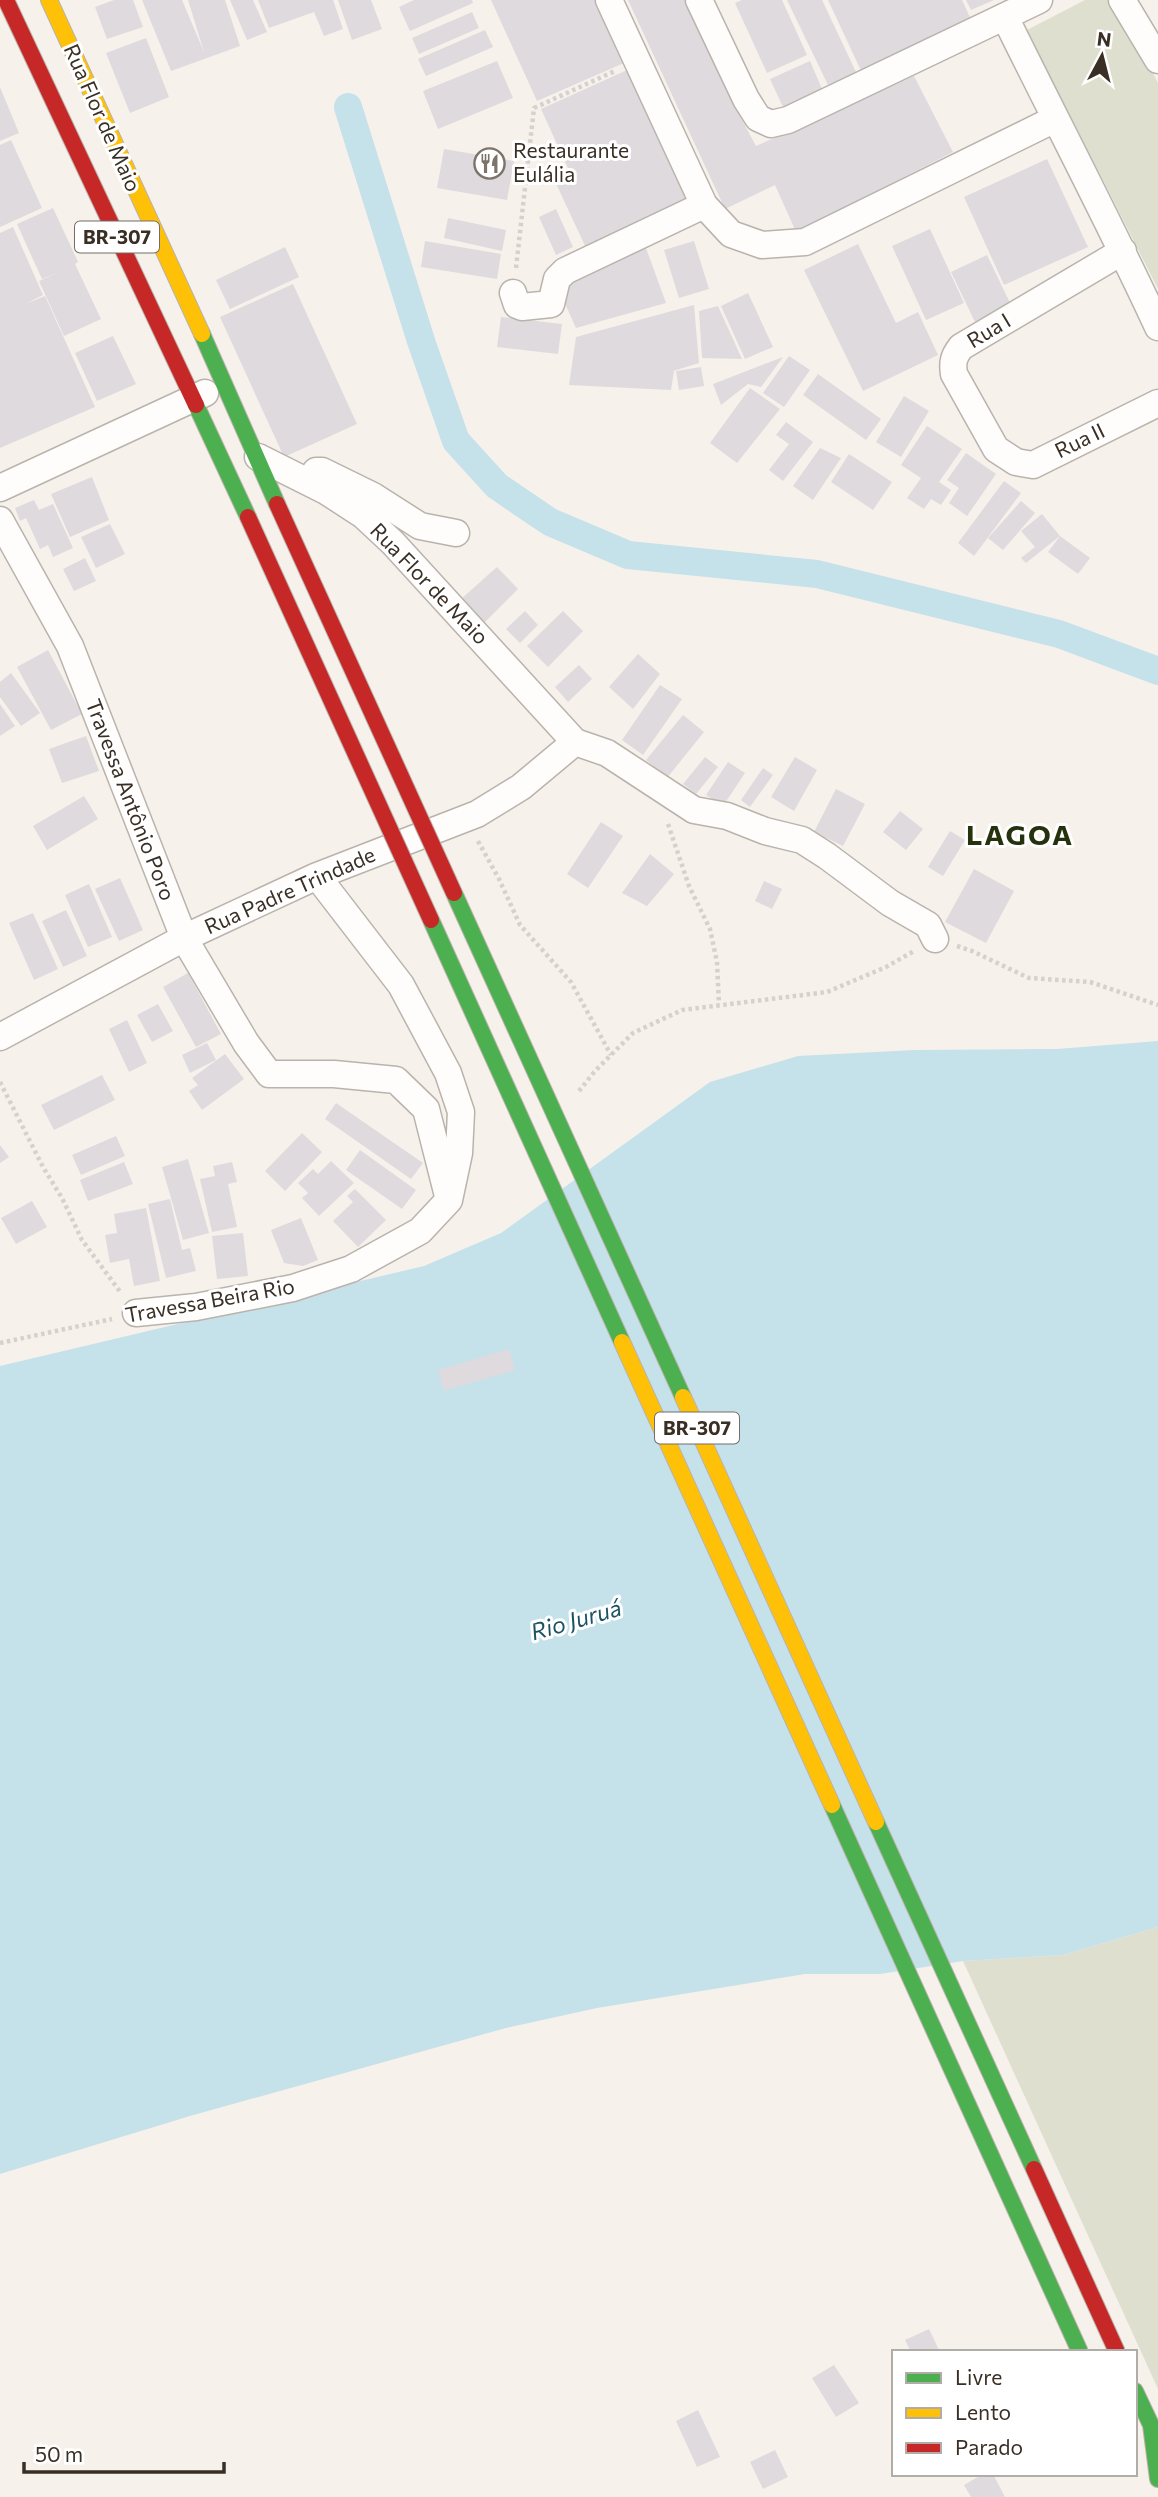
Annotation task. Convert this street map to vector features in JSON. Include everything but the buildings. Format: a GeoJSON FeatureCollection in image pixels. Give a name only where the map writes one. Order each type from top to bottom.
{"type":"FeatureCollection","features":[{"type":"Feature","properties":{"kind":"main road","name":"Rua Flor de Maio"},"geometry":{"type":"LineString","coordinates":[[6,0],[248,517],[1079,2350]]}},
{"type":"Feature","properties":{"kind":"main road","name":"Rua Flor de Maio"},"geometry":{"type":"LineString","coordinates":[[49,0],[258,457]]}},
{"type":"Feature","properties":{"kind":"main road","name":"BR-307"},"geometry":{"type":"LineString","coordinates":[[258,457],[1116,2350]]}},
{"type":"Feature","properties":{"kind":"main road"},"geometry":{"type":"LineString","coordinates":[[1137,2396],[1151,2426],[1158,2479]]}},
{"type":"Feature","properties":{"kind":"main road"},"geometry":{"type":"LineString","coordinates":[[1143,2469],[1158,2490]]}},
{"type":"Feature","properties":{"kind":"street"},"geometry":{"type":"LineString","coordinates":[[609,0],[704,205],[731,234],[762,245],[804,242],[1055,119]]}},
{"type":"Feature","properties":{"kind":"street"},"geometry":{"type":"LineString","coordinates":[[699,0],[746,99],[758,118],[771,124],[788,120],[1040,0]]}},
{"type":"Feature","properties":{"kind":"street"},"geometry":{"type":"LineString","coordinates":[[1122,0],[1158,60]]}},
{"type":"Feature","properties":{"kind":"street"},"geometry":{"type":"LineString","coordinates":[[1005,17],[1123,251],[1158,327]]}},
{"type":"Feature","properties":{"kind":"street"},"geometry":{"type":"LineString","coordinates":[[513,293],[517,304],[523,307],[551,304],[558,279],[565,271],[704,205]]}},
{"type":"Feature","properties":{"kind":"street","name":"Rua I"},"geometry":{"type":"LineString","coordinates":[[1002,454],[996,449],[954,374],[954,356],[961,347],[1123,251]]}},
{"type":"Feature","properties":{"kind":"street"},"geometry":{"type":"LineString","coordinates":[[0,488],[223,385]]}},
{"type":"Feature","properties":{"kind":"street","name":"Rua II"},"geometry":{"type":"LineString","coordinates":[[1002,454],[1016,462],[1033,465],[1158,403]]}},
{"type":"Feature","properties":{"kind":"street","name":"Rua Flor de Maio"},"geometry":{"type":"LineString","coordinates":[[258,457],[363,515],[473,629],[575,742],[607,753],[694,810],[727,816],[765,831],[802,840],[890,903],[928,925],[935,939]]}},
{"type":"Feature","properties":{"kind":"street"},"geometry":{"type":"LineString","coordinates":[[290,473],[323,471],[373,496],[420,526],[456,533]]}},
{"type":"Feature","properties":{"kind":"street","name":"Travessa Antônio Poro"},"geometry":{"type":"LineString","coordinates":[[0,520],[70,646],[184,938],[246,1043],[269,1074],[334,1074],[396,1080],[426,1109],[449,1200]]}},
{"type":"Feature","properties":{"kind":"street","name":"Rua Padre Trindade"},"geometry":{"type":"LineString","coordinates":[[0,1037],[184,938],[317,876],[466,819],[521,787],[575,742]]}},
{"type":"Feature","properties":{"kind":"street"},"geometry":{"type":"LineString","coordinates":[[317,876],[401,985],[448,1073],[461,1112],[459,1153],[449,1200]]}},
{"type":"Feature","properties":{"kind":"street","name":"Travessa Beira Rio"},"geometry":{"type":"LineString","coordinates":[[136,1314],[196,1307],[293,1288],[351,1269],[420,1231],[449,1200]]}},
{"type":"Feature","properties":{"kind":"path"},"geometry":{"type":"LineString","coordinates":[[513,293],[534,108],[638,60]]}},
{"type":"Feature","properties":{"kind":"path"},"geometry":{"type":"LineString","coordinates":[[656,786],[689,886],[710,929],[717,962],[719,1004]]}},
{"type":"Feature","properties":{"kind":"path"},"geometry":{"type":"LineString","coordinates":[[466,819],[499,878],[520,925],[571,982],[611,1055]]}},
{"type":"Feature","properties":{"kind":"path"},"geometry":{"type":"LineString","coordinates":[[572,1100],[633,1032],[682,1010],[827,992],[886,967],[935,939],[972,951],[1029,978],[1090,982],[1158,1005]]}},
{"type":"Feature","properties":{"kind":"path"},"geometry":{"type":"LineString","coordinates":[[0,1082],[82,1240],[136,1314]]}},
{"type":"Feature","properties":{"kind":"path","name":"Travessa Beira Rio"},"geometry":{"type":"LineString","coordinates":[[0,1343],[136,1314]]}},
{"type":"Feature","properties":{"kind":"shaded area"},"geometry":{"type":"Polygon","coordinates":[[[1085,0],[1115,0],[1158,83],[1158,289],[1023,32],[1085,0]]]}},
{"type":"Feature","properties":{"kind":"shaded area"},"geometry":{"type":"Polygon","coordinates":[[[1158,1927],[1158,2389],[963,1961],[1063,1955],[1158,1927]]]}},
{"type":"Feature","properties":{"kind":"water","name":"Rio Juruá"},"geometry":{"type":"Polygon","coordinates":[[[1158,1041],[1158,1927],[1063,1955],[963,1961],[880,1974],[805,1974],[597,2008],[506,2028],[190,2116],[0,2174],[0,1366],[424,1266],[501,1233],[710,1082],[798,1056],[915,1050],[1057,1049],[1158,1041]]]}},
{"type":"Feature","properties":{"kind":"waterway"},"geometry":{"type":"LineString","coordinates":[[348,107],[421,341],[456,441],[497,486],[550,522],[628,555],[817,574],[1059,634],[1158,671]]}},
{"type":"Feature","properties":{"kind":"traffic: fast"},"geometry":{"type":"LineString","coordinates":[[202,334],[277,504]]}},
{"type":"Feature","properties":{"kind":"traffic: fast"},"geometry":{"type":"LineString","coordinates":[[196,405],[248,517]]}},
{"type":"Feature","properties":{"kind":"traffic: fast"},"geometry":{"type":"LineString","coordinates":[[454,893],[683,1397]]}},
{"type":"Feature","properties":{"kind":"traffic: fast"},"geometry":{"type":"LineString","coordinates":[[431,920],[622,1342]]}},
{"type":"Feature","properties":{"kind":"traffic: fast"},"geometry":{"type":"LineString","coordinates":[[832,1805],[1079,2350]]}},
{"type":"Feature","properties":{"kind":"traffic: fast"},"geometry":{"type":"LineString","coordinates":[[876,1822],[1034,2169]]}},
{"type":"Feature","properties":{"kind":"traffic: fast"},"geometry":{"type":"LineString","coordinates":[[1137,2395],[1151,2425],[1158,2479]]}},
{"type":"Feature","properties":{"kind":"traffic: slow"},"geometry":{"type":"LineString","coordinates":[[49,0],[202,334]]}},
{"type":"Feature","properties":{"kind":"traffic: slow"},"geometry":{"type":"LineString","coordinates":[[622,1342],[832,1805]]}},
{"type":"Feature","properties":{"kind":"traffic: slow"},"geometry":{"type":"LineString","coordinates":[[683,1397],[876,1822]]}},
{"type":"Feature","properties":{"kind":"traffic: jam"},"geometry":{"type":"LineString","coordinates":[[6,0],[196,405]]}},
{"type":"Feature","properties":{"kind":"traffic: jam"},"geometry":{"type":"LineString","coordinates":[[277,504],[454,893]]}},
{"type":"Feature","properties":{"kind":"traffic: jam"},"geometry":{"type":"LineString","coordinates":[[248,517],[431,920]]}},
{"type":"Feature","properties":{"kind":"traffic: jam"},"geometry":{"type":"LineString","coordinates":[[1034,2169],[1116,2350]]}},
{"type":"Feature","properties":{"kind":"place","name":"Restaurante Eulália"},"geometry":{"type":"Point","coordinates":[490,163]}},
{"type":"Feature","properties":{"kind":"district","name":"LAGOA"},"geometry":{"type":"Point","coordinates":[1020,835]}}]}
